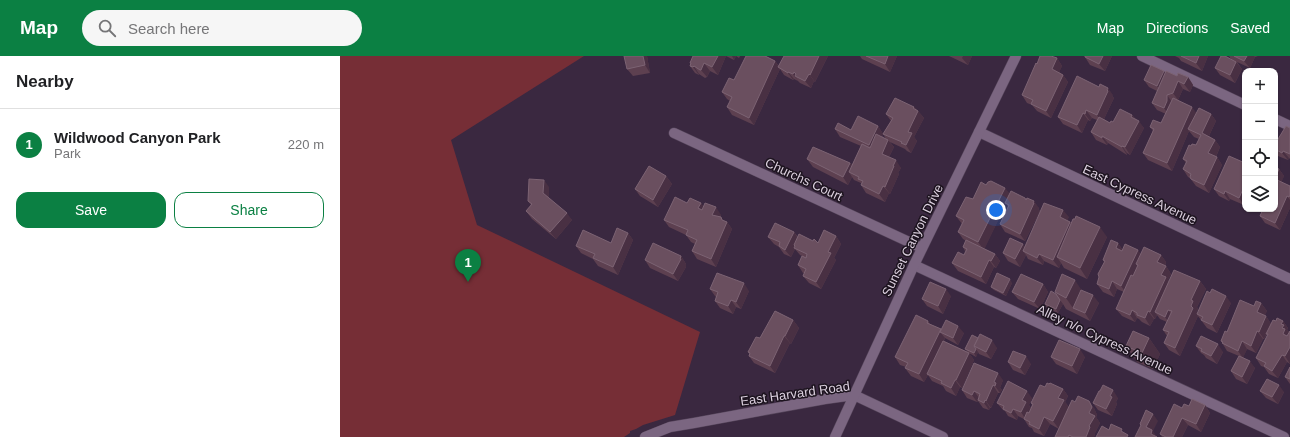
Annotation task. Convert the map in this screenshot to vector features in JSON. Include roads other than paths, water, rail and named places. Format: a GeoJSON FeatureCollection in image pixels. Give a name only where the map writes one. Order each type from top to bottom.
{"type":"FeatureCollection","features":[{"type":"Feature","properties":{"kind":"street","name":"Sunset Canyon Drive"},"geometry":{"type":"LineString","coordinates":[[835,437],[922,248],[1016,56]]}},
{"type":"Feature","properties":{"kind":"street"},"geometry":{"type":"LineString","coordinates":[[1142,56],[1243,104]]}},
{"type":"Feature","properties":{"kind":"street"},"geometry":{"type":"LineString","coordinates":[[1278,120],[1290,126]]}},
{"type":"Feature","properties":{"kind":"street","name":"East Cypress Avenue"},"geometry":{"type":"LineString","coordinates":[[979,132],[1290,279]]}},
{"type":"Feature","properties":{"kind":"street","name":"Churchs Court"},"geometry":{"type":"LineString","coordinates":[[674,133],[922,248]]}},
{"type":"Feature","properties":{"kind":"street","name":"Alley n/o Cypress Avenue"},"geometry":{"type":"LineString","coordinates":[[914,265],[1284,437]]}},
{"type":"Feature","properties":{"kind":"street","name":"East Harvard Road"},"geometry":{"type":"LineString","coordinates":[[645,437],[670,427],[854,395],[943,437]]}},
{"type":"Feature","properties":{"kind":"place","name":"Wildwood Canyon Park"},"geometry":{"type":"Point","coordinates":[468,282]}}]}
